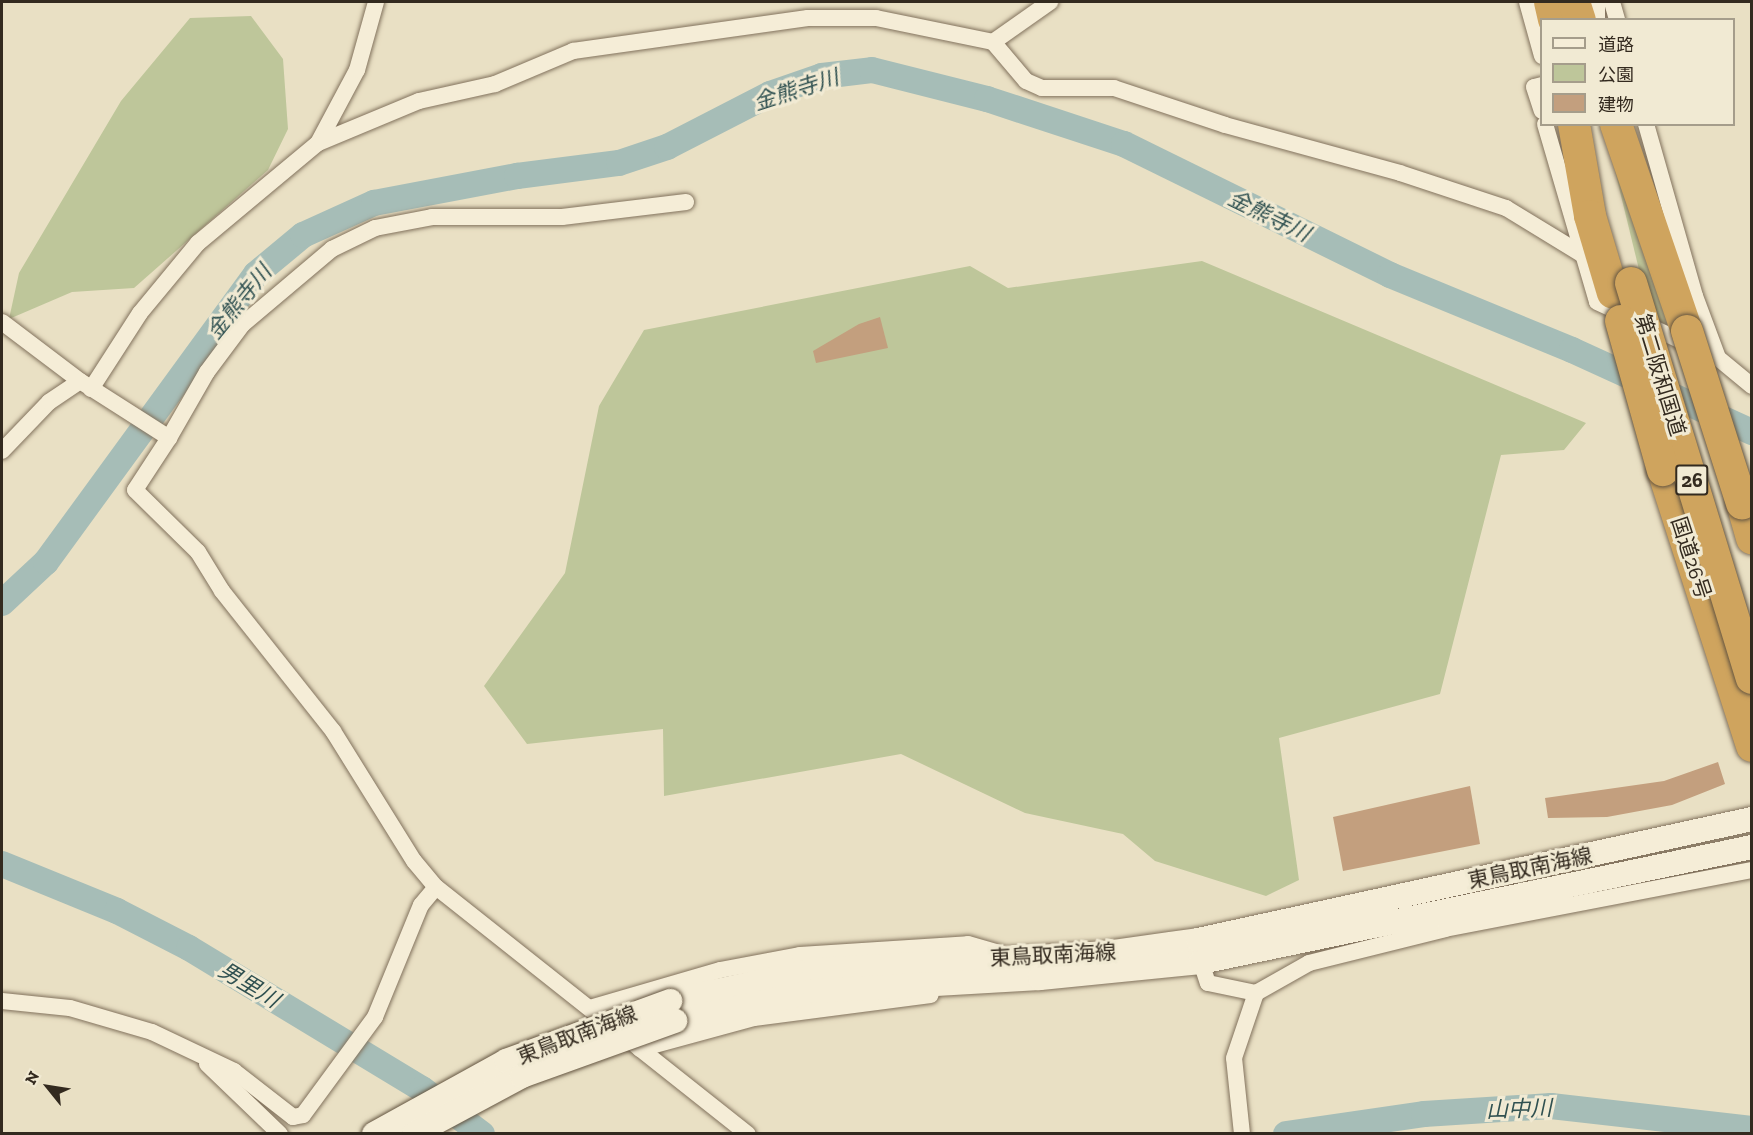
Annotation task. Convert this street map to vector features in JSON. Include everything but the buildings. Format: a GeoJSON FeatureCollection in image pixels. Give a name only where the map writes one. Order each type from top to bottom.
{"type":"FeatureCollection","features":[{"type":"Feature","properties":{"kind":"highway"},"geometry":{"type":"LineString","coordinates":[[1550,2],[1554,18]]}},
{"type":"Feature","properties":{"kind":"highway"},"geometry":{"type":"LineString","coordinates":[[1572,2],[1574,18]]}},
{"type":"Feature","properties":{"kind":"highway"},"geometry":{"type":"LineString","coordinates":[[1572,2],[1579,18]]}},
{"type":"Feature","properties":{"kind":"highway","name":"26"},"geometry":{"type":"LineString","coordinates":[[1618,126],[1687,331],[1752,539]]}},
{"type":"Feature","properties":{"kind":"highway","name":"第二阪和国道"},"geometry":{"type":"LineString","coordinates":[[1578,127],[1609,209],[1622,288],[1752,678]]}},
{"type":"Feature","properties":{"kind":"highway","name":"国道26号"},"geometry":{"type":"LineString","coordinates":[[1578,127],[1590,216],[1622,288],[1663,470],[1752,746]]}},
{"type":"Feature","properties":{"kind":"main road","name":"東鳥取南海線"},"geometry":{"type":"LineString","coordinates":[[374,1134],[506,1061],[814,970],[1107,953],[1198,940],[1752,819]]}},
{"type":"Feature","properties":{"kind":"main road","name":"東鳥取南海線"},"geometry":{"type":"LineString","coordinates":[[414,1134],[522,1076],[673,1011],[814,991],[1040,978],[1201,962],[1752,847]]}},
{"type":"Feature","properties":{"kind":"street"},"geometry":{"type":"LineString","coordinates":[[318,143],[357,70],[376,2]]}},
{"type":"Feature","properties":{"kind":"street"},"geometry":{"type":"LineString","coordinates":[[993,42],[1050,2]]}},
{"type":"Feature","properties":{"kind":"street"},"geometry":{"type":"LineString","coordinates":[[1527,2],[1540,49]]}},
{"type":"Feature","properties":{"kind":"street"},"geometry":{"type":"LineString","coordinates":[[1597,2],[1597,18]]}},
{"type":"Feature","properties":{"kind":"street"},"geometry":{"type":"LineString","coordinates":[[1612,2],[1616,18]]}},
{"type":"Feature","properties":{"kind":"street"},"geometry":{"type":"LineString","coordinates":[[2,451],[49,402],[89,387],[140,313],[198,243],[318,143],[419,101],[495,84],[573,51],[707,29],[808,18],[876,18],[993,42],[1026,81],[1042,88],[1114,88],[1225,125],[1400,173],[1506,208],[1583,255]]}},
{"type":"Feature","properties":{"kind":"street"},"geometry":{"type":"LineString","coordinates":[[1540,86],[1534,87],[1540,105]]}},
{"type":"Feature","properties":{"kind":"street"},"geometry":{"type":"LineString","coordinates":[[1546,126],[1597,302],[1718,358],[1752,386]]}},
{"type":"Feature","properties":{"kind":"street"},"geometry":{"type":"LineString","coordinates":[[1647,126],[1695,296],[1718,358]]}},
{"type":"Feature","properties":{"kind":"street"},"geometry":{"type":"LineString","coordinates":[[686,202],[562,217],[432,217],[375,228],[332,249],[278,290],[242,325],[207,372],[165,436],[135,490],[198,552],[222,591],[333,731],[414,861],[436,887],[748,1134]]}},
{"type":"Feature","properties":{"kind":"street"},"geometry":{"type":"LineString","coordinates":[[2,322],[89,387],[165,436]]}},
{"type":"Feature","properties":{"kind":"street"},"geometry":{"type":"LineString","coordinates":[[1201,962],[1208,983],[1256,993],[1309,963],[1445,929],[1752,870]]}},
{"type":"Feature","properties":{"kind":"street"},"geometry":{"type":"LineString","coordinates":[[2,1001],[70,1008],[112,1018],[234,1071],[293,1117],[303,1115],[321,1096],[375,1017],[421,905],[436,887]]}},
{"type":"Feature","properties":{"kind":"street"},"geometry":{"type":"LineString","coordinates":[[590,1008],[720,970],[800,955],[968,944],[1016,957]]}},
{"type":"Feature","properties":{"kind":"street"},"geometry":{"type":"LineString","coordinates":[[640,1049],[754,1018],[1040,978]]}},
{"type":"Feature","properties":{"kind":"street"},"geometry":{"type":"LineString","coordinates":[[1242,1134],[1234,1058],[1256,993]]}},
{"type":"Feature","properties":{"kind":"street"},"geometry":{"type":"LineString","coordinates":[[198,1055],[280,1134]]}},
{"type":"Feature","properties":{"kind":"green space"},"geometry":{"type":"Polygon","coordinates":[[[251,16],[283,59],[288,129],[268,170],[134,288],[72,292],[9,319],[19,273],[121,101],[190,18],[251,16]]]}},
{"type":"Feature","properties":{"kind":"green space"},"geometry":{"type":"Polygon","coordinates":[[[1607,138],[1671,327],[1659,321],[1642,282],[1607,138]]]}},
{"type":"Feature","properties":{"kind":"green space"},"geometry":{"type":"Polygon","coordinates":[[[1202,261],[1586,423],[1564,450],[1501,455],[1440,694],[1279,738],[1299,880],[1266,896],[1155,861],[1123,834],[1025,813],[901,754],[664,796],[663,729],[527,744],[484,686],[565,573],[599,406],[644,330],[970,266],[1008,288],[1202,261]]]}},
{"type":"Feature","properties":{"kind":"waterway","name":"金熊寺川"},"geometry":{"type":"LineString","coordinates":[[2,603],[46,562],[256,274],[303,235],[374,203],[517,176],[619,163],[667,147],[770,94],[822,76],[872,70],[987,99],[1124,144],[1390,275],[1572,350],[1752,432]]}},
{"type":"Feature","properties":{"kind":"waterway","name":"男里川"},"geometry":{"type":"LineString","coordinates":[[2,864],[117,911],[189,948],[422,1089],[482,1134]]}},
{"type":"Feature","properties":{"kind":"waterway","name":"山中川"},"geometry":{"type":"LineString","coordinates":[[1286,1134],[1424,1114],[1551,1106],[1752,1129]]}}]}
